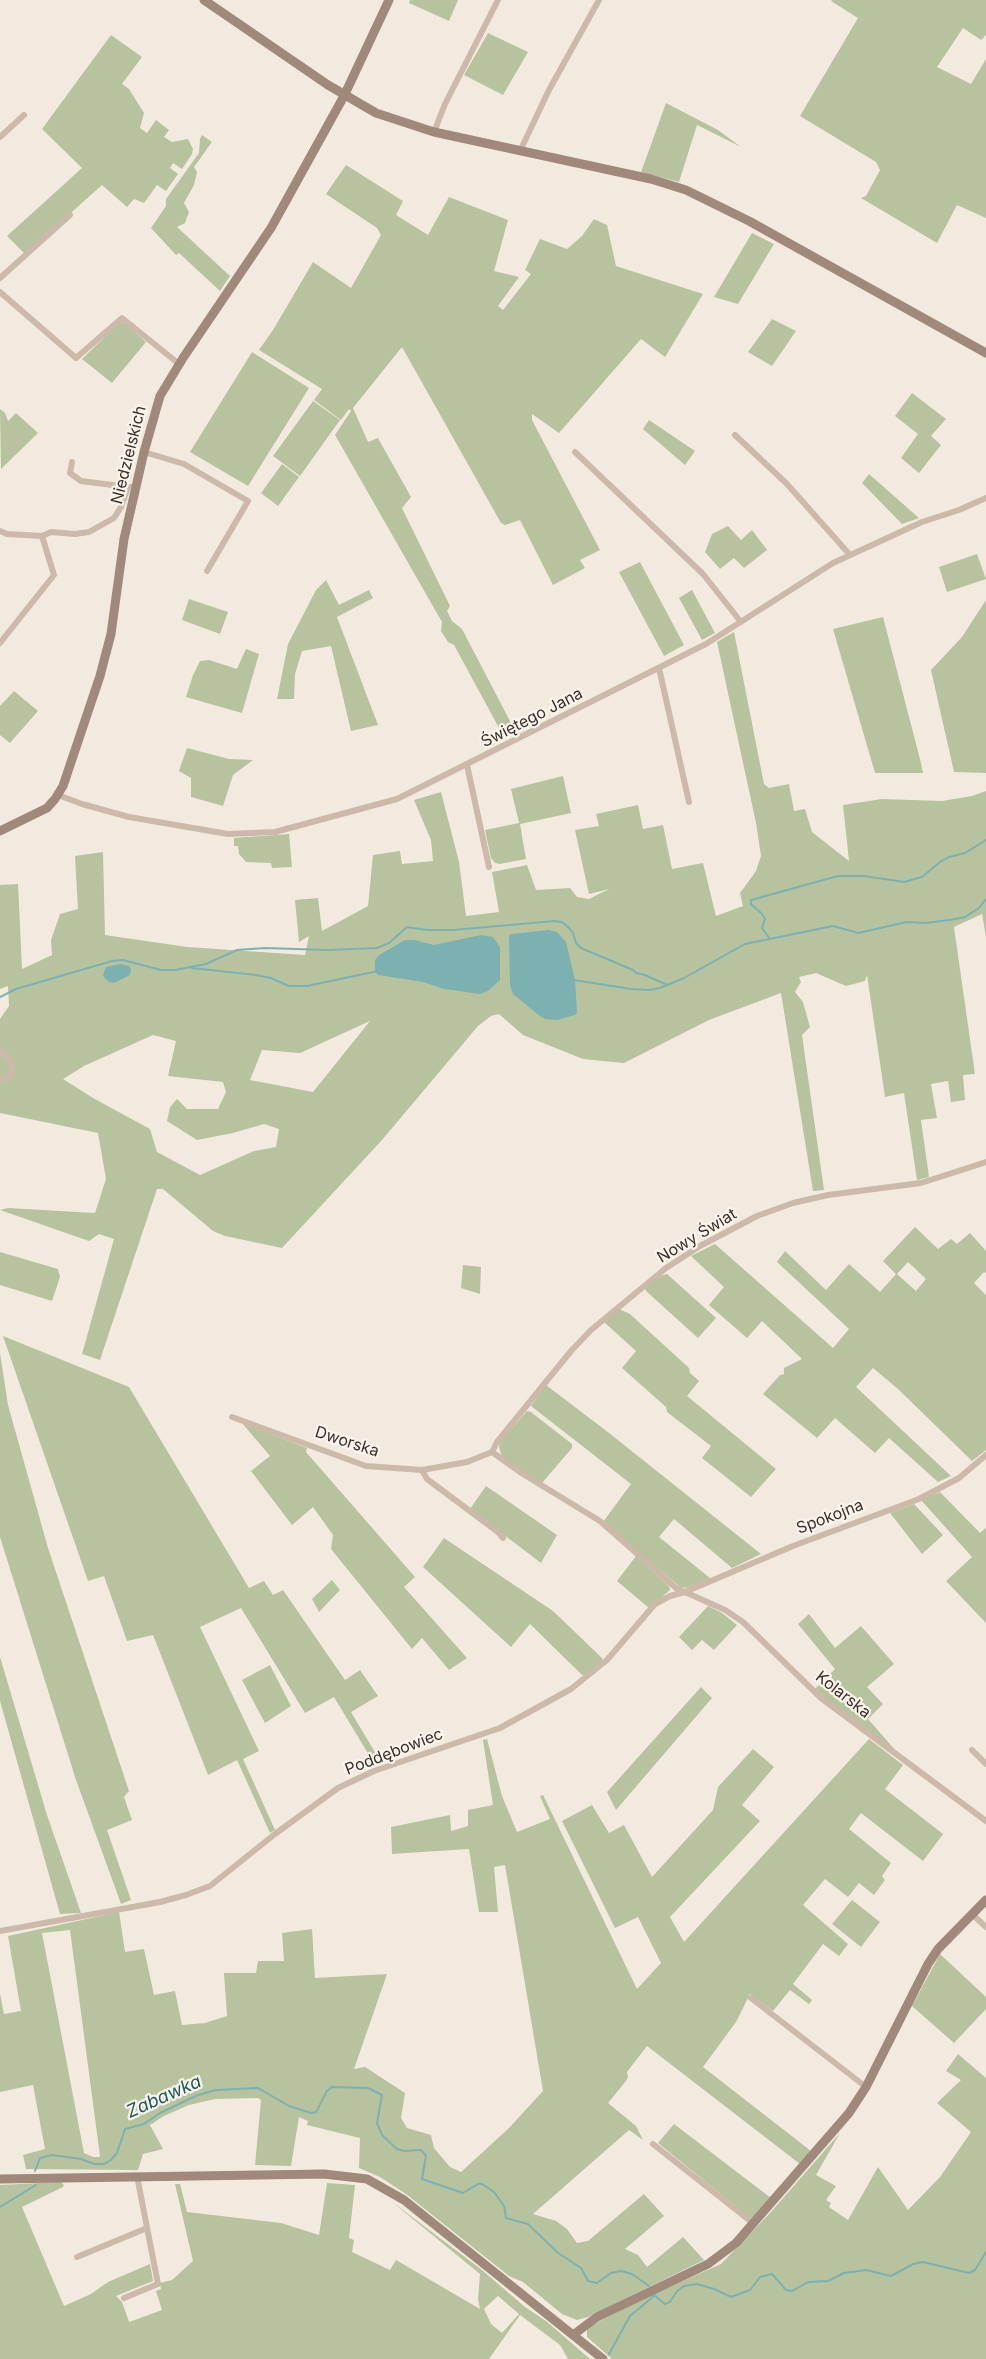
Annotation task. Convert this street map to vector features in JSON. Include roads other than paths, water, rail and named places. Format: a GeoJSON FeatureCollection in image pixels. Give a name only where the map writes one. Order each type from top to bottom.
{"type":"FeatureCollection","features":[{"type":"Feature","properties":{"kind":"street"},"geometry":{"type":"LineString","coordinates":[[204,0],[344,96],[380,115],[434,132],[651,180],[686,190],[749,221],[986,353]]}},
{"type":"Feature","properties":{"kind":"street","name":"Niedzielskich"},"geometry":{"type":"LineString","coordinates":[[58,795],[100,676],[115,611],[132,487],[156,405],[178,364],[272,228],[344,96],[389,0]]}},
{"type":"Feature","properties":{"kind":"street"},"geometry":{"type":"LineString","coordinates":[[434,132],[445,104],[498,0]]}},
{"type":"Feature","properties":{"kind":"street"},"geometry":{"type":"LineString","coordinates":[[520,151],[549,90],[599,0]]}},
{"type":"Feature","properties":{"kind":"street"},"geometry":{"type":"LineString","coordinates":[[0,137],[24,115]]}},
{"type":"Feature","properties":{"kind":"street"},"geometry":{"type":"LineString","coordinates":[[0,278],[70,215]]}},
{"type":"Feature","properties":{"kind":"street"},"geometry":{"type":"LineString","coordinates":[[0,292],[76,358],[122,318],[178,364]]}},
{"type":"Feature","properties":{"kind":"street"},"geometry":{"type":"LineString","coordinates":[[735,435],[787,484],[850,555]]}},
{"type":"Feature","properties":{"kind":"street"},"geometry":{"type":"LineString","coordinates":[[144,452],[184,464],[248,501],[207,571]]}},
{"type":"Feature","properties":{"kind":"street"},"geometry":{"type":"LineString","coordinates":[[575,452],[695,566],[741,622]]}},
{"type":"Feature","properties":{"kind":"street"},"geometry":{"type":"LineString","coordinates":[[0,531],[7,534],[42,536],[58,531],[75,534],[89,532],[114,518],[132,487],[81,481],[70,473],[72,462]]}},
{"type":"Feature","properties":{"kind":"street","name":"Świętego Jana"},"geometry":{"type":"LineString","coordinates":[[58,795],[129,817],[228,834],[275,832],[397,799],[660,668],[741,622],[833,563],[922,522],[986,498]]}},
{"type":"Feature","properties":{"kind":"street"},"geometry":{"type":"LineString","coordinates":[[0,643],[54,575],[42,536]]}},
{"type":"Feature","properties":{"kind":"street"},"geometry":{"type":"LineString","coordinates":[[660,668],[689,802]]}},
{"type":"Feature","properties":{"kind":"street"},"geometry":{"type":"LineString","coordinates":[[467,765],[489,867]]}},
{"type":"Feature","properties":{"kind":"street"},"geometry":{"type":"LineString","coordinates":[[0,831],[46,808],[58,795]]}},
{"type":"Feature","properties":{"kind":"street"},"geometry":{"type":"LineString","coordinates":[[0,1050],[11,1062],[12,1071],[8,1078],[0,1080]]}},
{"type":"Feature","properties":{"kind":"street","name":"Nowy Świat"},"geometry":{"type":"LineString","coordinates":[[492,1452],[497,1442],[565,1358],[591,1330],[666,1268],[700,1246],[757,1216],[793,1203],[828,1195],[921,1184],[986,1162]]}},
{"type":"Feature","properties":{"kind":"street","name":"Dworska"},"geometry":{"type":"LineString","coordinates":[[232,1417],[366,1466],[422,1470],[467,1462],[492,1452]]}},
{"type":"Feature","properties":{"kind":"street","name":"Kolarska"},"geometry":{"type":"LineString","coordinates":[[492,1452],[523,1474],[600,1521],[681,1593],[725,1610],[742,1622],[820,1698],[986,1821]]}},
{"type":"Feature","properties":{"kind":"street","name":"Spokojna"},"geometry":{"type":"LineString","coordinates":[[681,1593],[793,1546],[919,1499],[959,1478],[986,1455]]}},
{"type":"Feature","properties":{"kind":"street"},"geometry":{"type":"LineString","coordinates":[[422,1470],[427,1479],[503,1538]]}},
{"type":"Feature","properties":{"kind":"street","name":"Poddębowiec"},"geometry":{"type":"LineString","coordinates":[[0,1931],[160,1902],[210,1886],[338,1788],[375,1771],[500,1728],[571,1689],[607,1660],[655,1604],[681,1593]]}},
{"type":"Feature","properties":{"kind":"street"},"geometry":{"type":"LineString","coordinates":[[972,1750],[986,1764]]}},
{"type":"Feature","properties":{"kind":"street"},"geometry":{"type":"LineString","coordinates":[[573,2335],[597,2317],[708,2264],[736,2243],[849,2113],[866,2087],[928,1964],[938,1949],[986,1900]]}},
{"type":"Feature","properties":{"kind":"street"},"geometry":{"type":"LineString","coordinates":[[972,1914],[986,1927]]}},
{"type":"Feature","properties":{"kind":"street"},"geometry":{"type":"LineString","coordinates":[[751,1998],[866,2087]]}},
{"type":"Feature","properties":{"kind":"street"},"geometry":{"type":"LineString","coordinates":[[653,2144],[754,2224]]}},
{"type":"Feature","properties":{"kind":"street"},"geometry":{"type":"LineString","coordinates":[[0,2179],[324,2174],[367,2179],[404,2200],[603,2359]]}},
{"type":"Feature","properties":{"kind":"street"},"geometry":{"type":"LineString","coordinates":[[123,2298],[158,2284],[137,2176]]}},
{"type":"Feature","properties":{"kind":"street"},"geometry":{"type":"LineString","coordinates":[[77,2257],[147,2228]]}},
{"type":"Feature","properties":{"kind":"water"},"geometry":{"type":"Polygon","coordinates":[[[548,930],[557,932],[566,942],[575,980],[577,1012],[575,1015],[557,1020],[540,1016],[513,994],[510,985],[509,936],[548,930]]]}},
{"type":"Feature","properties":{"kind":"water"},"geometry":{"type":"Polygon","coordinates":[[[481,935],[493,937],[500,947],[500,980],[488,991],[480,994],[378,975],[375,971],[375,960],[379,955],[405,940],[434,945],[481,935]]]}},
{"type":"Feature","properties":{"kind":"water"},"geometry":{"type":"Polygon","coordinates":[[[120,964],[129,966],[130,975],[114,983],[109,982],[103,976],[106,967],[120,964]]]}},
{"type":"Feature","properties":{"kind":"waterway"},"geometry":{"type":"LineString","coordinates":[[770,939],[762,928],[765,919],[751,904],[751,900],[838,876],[864,876],[904,882],[922,877],[940,862],[965,853],[986,840]]}},
{"type":"Feature","properties":{"kind":"waterway"},"geometry":{"type":"LineString","coordinates":[[574,980],[631,989],[660,988],[684,978],[745,944],[833,926],[858,933],[907,922],[926,923],[950,920],[965,917],[979,908],[986,899]]}},
{"type":"Feature","properties":{"kind":"waterway"},"geometry":{"type":"LineString","coordinates":[[0,997],[16,989],[112,961],[123,960],[161,970],[175,970],[206,964],[237,950],[377,948],[389,943],[407,927],[453,930],[555,921],[562,922],[568,927],[581,948],[667,985]]}},
{"type":"Feature","properties":{"kind":"waterway"},"geometry":{"type":"LineString","coordinates":[[192,968],[256,975],[271,978],[289,986],[307,986],[378,971]]}},
{"type":"Feature","properties":{"kind":"waterway","name":"Zabawka"},"geometry":{"type":"LineString","coordinates":[[35,2171],[40,2158],[52,2155],[104,2164],[117,2153],[125,2129],[144,2124],[160,2113],[198,2095],[216,2090],[258,2088],[289,2106],[311,2113],[316,2112],[327,2091],[332,2087],[368,2088],[382,2095],[377,2123],[382,2135],[397,2149],[421,2150],[426,2156],[422,2179],[463,2193],[482,2184],[494,2192],[504,2206],[506,2218],[528,2224],[558,2253],[581,2268],[588,2281],[597,2283],[611,2273],[621,2271],[632,2274],[649,2286]]}},
{"type":"Feature","properties":{"kind":"waterway","name":"Zabawka"},"geometry":{"type":"LineString","coordinates":[[0,2207],[36,2185]]}},
{"type":"Feature","properties":{"kind":"waterway","name":"Zabawka"},"geometry":{"type":"LineString","coordinates":[[654,2295],[665,2304],[670,2302],[677,2291],[684,2286],[697,2284],[731,2297],[750,2290],[760,2277],[772,2274],[786,2290],[792,2291],[808,2282],[828,2281],[844,2273],[866,2270],[891,2276],[913,2264],[923,2262],[969,2273],[975,2270],[986,2252]]}},
{"type":"Feature","properties":{"kind":"waterway"},"geometry":{"type":"LineString","coordinates":[[609,2354],[630,2316],[654,2296]]}}]}
